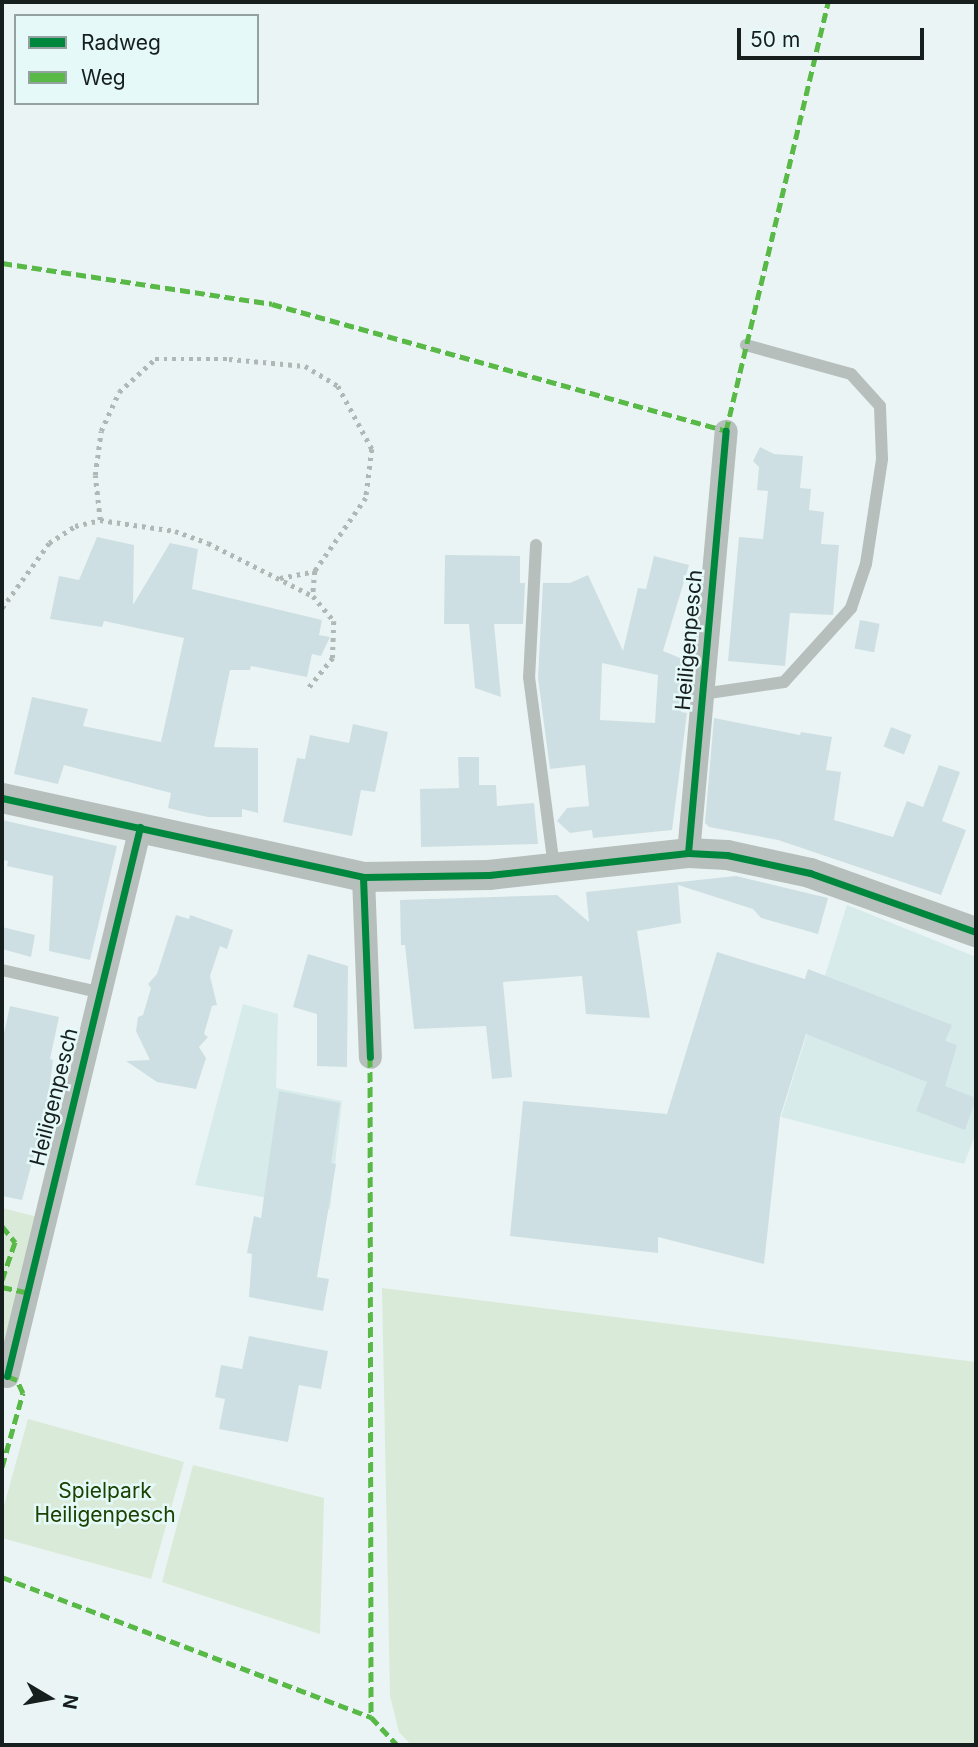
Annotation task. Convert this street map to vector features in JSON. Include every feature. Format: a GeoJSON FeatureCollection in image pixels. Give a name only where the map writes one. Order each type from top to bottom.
{"type":"FeatureCollection","features":[{"type":"Feature","properties":{"kind":"street","name":"Heiligenpesch"},"geometry":{"type":"LineString","coordinates":[[688,853],[726,430]]}},
{"type":"Feature","properties":{"kind":"street"},"geometry":{"type":"LineString","coordinates":[[2,798],[363,877],[489,874],[688,853],[727,855],[810,873],[976,932]]}},
{"type":"Feature","properties":{"kind":"street","name":"Heiligenpesch"},"geometry":{"type":"LineString","coordinates":[[7,1376],[140,827]]}},
{"type":"Feature","properties":{"kind":"street"},"geometry":{"type":"LineString","coordinates":[[363,877],[370,1057]]}},
{"type":"Feature","properties":{"kind":"lane"},"geometry":{"type":"LineString","coordinates":[[702,694],[784,682],[850,608],[866,564],[882,459],[880,406],[851,374],[746,345]]}},
{"type":"Feature","properties":{"kind":"lane"},"geometry":{"type":"LineString","coordinates":[[536,545],[528,677],[554,868]]}},
{"type":"Feature","properties":{"kind":"lane"},"geometry":{"type":"LineString","coordinates":[[2,970],[98,992]]}},
{"type":"Feature","properties":{"kind":"path"},"geometry":{"type":"LineString","coordinates":[[100,520],[95,475],[101,431],[119,392],[155,359],[229,359],[304,366],[338,386],[372,449],[366,498],[314,570],[313,596]]}},
{"type":"Feature","properties":{"kind":"path"},"geometry":{"type":"LineString","coordinates":[[2,608],[49,543],[75,526],[100,520],[175,531],[313,596],[334,621],[333,658],[309,688]]}},
{"type":"Feature","properties":{"kind":"path"},"geometry":{"type":"LineString","coordinates":[[279,578],[314,570]]}},
{"type":"Feature","properties":{"kind":"shaded area"},"geometry":{"type":"Polygon","coordinates":[[[847,905],[976,957],[976,1133],[964,1164],[781,1117],[847,905]]]}},
{"type":"Feature","properties":{"kind":"shaded area"},"geometry":{"type":"Polygon","coordinates":[[[243,1004],[278,1014],[276,1088],[342,1101],[330,1209],[195,1185],[243,1004]]]}},
{"type":"Feature","properties":{"kind":"green space"},"geometry":{"type":"Polygon","coordinates":[[[2,1208],[38,1217],[2,1366],[2,1208]]]}},
{"type":"Feature","properties":{"kind":"green space"},"geometry":{"type":"Polygon","coordinates":[[[382,1288],[976,1362],[976,1745],[411,1745],[399,1732],[390,1696],[382,1288]]]}},
{"type":"Feature","properties":{"kind":"green space","name":"Spielpark Heiligenpesch"},"geometry":{"type":"Polygon","coordinates":[[[28,1419],[184,1462],[151,1579],[2,1538],[2,1513],[28,1419]]]}},
{"type":"Feature","properties":{"kind":"green space"},"geometry":{"type":"Polygon","coordinates":[[[193,1465],[324,1498],[320,1634],[162,1582],[193,1465]]]}},
{"type":"Feature","properties":{"kind":"building"},"geometry":{"type":"Polygon","coordinates":[[[760,447],[774,454],[803,456],[800,488],[811,489],[809,510],[824,512],[821,544],[839,545],[833,615],[790,613],[785,666],[728,661],[739,537],[763,539],[768,491],[757,490],[759,467],[753,461],[760,447]]]}},
{"type":"Feature","properties":{"kind":"building"},"geometry":{"type":"Polygon","coordinates":[[[97,537],[134,545],[133,605],[170,543],[198,549],[192,589],[322,620],[319,635],[330,637],[321,656],[312,654],[307,677],[251,666],[250,670],[230,670],[214,747],[258,748],[258,813],[242,809],[242,817],[208,817],[184,812],[168,808],[171,793],[64,765],[58,784],[14,774],[32,697],[88,709],[83,726],[161,742],[184,638],[104,621],[102,627],[50,619],[59,576],[79,580],[97,537]]]}},
{"type":"Feature","properties":{"kind":"building"},"geometry":{"type":"Polygon","coordinates":[[[445,555],[520,556],[520,583],[525,583],[523,624],[494,624],[501,697],[475,688],[469,624],[444,624],[445,555]]]}},
{"type":"Feature","properties":{"kind":"building"},"geometry":{"type":"Polygon","coordinates":[[[654,556],[689,565],[663,651],[685,660],[681,712],[687,713],[672,830],[593,838],[592,830],[570,833],[557,821],[567,808],[589,806],[585,765],[550,769],[538,678],[543,583],[570,583],[588,575],[623,651],[638,588],[646,589],[654,556]],[[602,663],[600,720],[655,723],[658,675],[602,663]]]}},
{"type":"Feature","properties":{"kind":"building"},"geometry":{"type":"Polygon","coordinates":[[[860,620],[880,624],[874,652],[854,648],[860,620]]]}},
{"type":"Feature","properties":{"kind":"building"},"geometry":{"type":"Polygon","coordinates":[[[714,718],[800,735],[801,732],[832,737],[826,770],[841,772],[834,820],[893,837],[907,801],[923,807],[939,765],[960,772],[942,821],[966,830],[941,895],[778,840],[709,827],[705,823],[714,718]]]}},
{"type":"Feature","properties":{"kind":"building"},"geometry":{"type":"Polygon","coordinates":[[[353,724],[388,732],[375,792],[361,790],[352,836],[283,822],[297,758],[305,759],[310,735],[349,743],[353,724]]]}},
{"type":"Feature","properties":{"kind":"building"},"geometry":{"type":"Polygon","coordinates":[[[891,727],[912,735],[904,754],[883,747],[891,727]]]}},
{"type":"Feature","properties":{"kind":"building"},"geometry":{"type":"Polygon","coordinates":[[[458,757],[479,757],[479,785],[496,785],[497,806],[534,803],[538,844],[421,847],[420,789],[459,788],[458,757]]]}},
{"type":"Feature","properties":{"kind":"building"},"geometry":{"type":"Polygon","coordinates":[[[2,820],[117,846],[90,960],[49,951],[53,876],[7,866],[8,861],[2,860],[2,820]]]}},
{"type":"Feature","properties":{"kind":"building"},"geometry":{"type":"Polygon","coordinates":[[[736,876],[828,898],[818,934],[761,918],[753,909],[678,885],[681,923],[637,931],[650,1018],[586,1014],[582,976],[503,982],[512,1077],[492,1079],[486,1026],[414,1029],[405,945],[401,945],[400,900],[557,895],[589,922],[586,892],[736,876]]]}},
{"type":"Feature","properties":{"kind":"building"},"geometry":{"type":"Polygon","coordinates":[[[176,915],[189,919],[190,915],[233,930],[227,949],[220,946],[210,976],[217,1005],[212,1006],[204,1034],[208,1037],[199,1047],[206,1058],[196,1089],[157,1082],[126,1061],[150,1060],[136,1031],[138,1017],[143,1015],[151,988],[148,984],[157,974],[176,915]]]}},
{"type":"Feature","properties":{"kind":"building"},"geometry":{"type":"Polygon","coordinates":[[[2,927],[35,935],[31,957],[2,949],[2,927]]]}},
{"type":"Feature","properties":{"kind":"building"},"geometry":{"type":"Polygon","coordinates":[[[717,952],[805,979],[808,969],[952,1025],[945,1041],[957,1045],[945,1086],[976,1098],[965,1130],[916,1111],[927,1082],[806,1034],[780,1117],[764,1264],[658,1237],[658,1253],[510,1236],[523,1101],[667,1114],[717,952]]]}},
{"type":"Feature","properties":{"kind":"building"},"geometry":{"type":"Polygon","coordinates":[[[308,954],[348,966],[347,1067],[317,1066],[317,1014],[293,1007],[308,954]]]}},
{"type":"Feature","properties":{"kind":"building"},"geometry":{"type":"Polygon","coordinates":[[[10,1006],[59,1017],[50,1059],[53,1060],[47,1106],[22,1200],[2,1196],[2,1042],[10,1006]]]}},
{"type":"Feature","properties":{"kind":"building"},"geometry":{"type":"Polygon","coordinates":[[[279,1091],[340,1103],[331,1163],[336,1164],[317,1277],[329,1279],[323,1311],[249,1297],[252,1254],[247,1253],[254,1216],[261,1218],[279,1091]]]}},
{"type":"Feature","properties":{"kind":"building"},"geometry":{"type":"Polygon","coordinates":[[[249,1336],[328,1351],[321,1389],[299,1385],[288,1442],[219,1429],[225,1399],[215,1397],[221,1365],[242,1369],[249,1336]]]}},
{"type":"Feature","properties":{"kind":"marked path"},"geometry":{"type":"LineString","coordinates":[[2,263],[272,304],[726,431],[828,2]]}},
{"type":"Feature","properties":{"kind":"marked path"},"geometry":{"type":"LineString","coordinates":[[370,1057],[371,1717]]}},
{"type":"Feature","properties":{"kind":"marked path"},"geometry":{"type":"LineString","coordinates":[[2,1226],[15,1242],[2,1280]]}},
{"type":"Feature","properties":{"kind":"marked path"},"geometry":{"type":"LineString","coordinates":[[2,1287],[26,1292]]}},
{"type":"Feature","properties":{"kind":"marked path"},"geometry":{"type":"LineString","coordinates":[[2,1467],[23,1393],[17,1380],[7,1376]]}},
{"type":"Feature","properties":{"kind":"marked path"},"geometry":{"type":"LineString","coordinates":[[2,1577],[371,1717],[397,1745]]}},
{"type":"Feature","properties":{"kind":"cycle path"},"geometry":{"type":"LineString","coordinates":[[688,853],[726,431]]}},
{"type":"Feature","properties":{"kind":"cycle path"},"geometry":{"type":"LineString","coordinates":[[2,798],[363,877],[489,875],[688,853],[727,855],[810,873],[976,932]]}},
{"type":"Feature","properties":{"kind":"cycle path"},"geometry":{"type":"LineString","coordinates":[[7,1376],[140,827]]}},
{"type":"Feature","properties":{"kind":"cycle path"},"geometry":{"type":"LineString","coordinates":[[363,877],[370,1057]]}}]}
